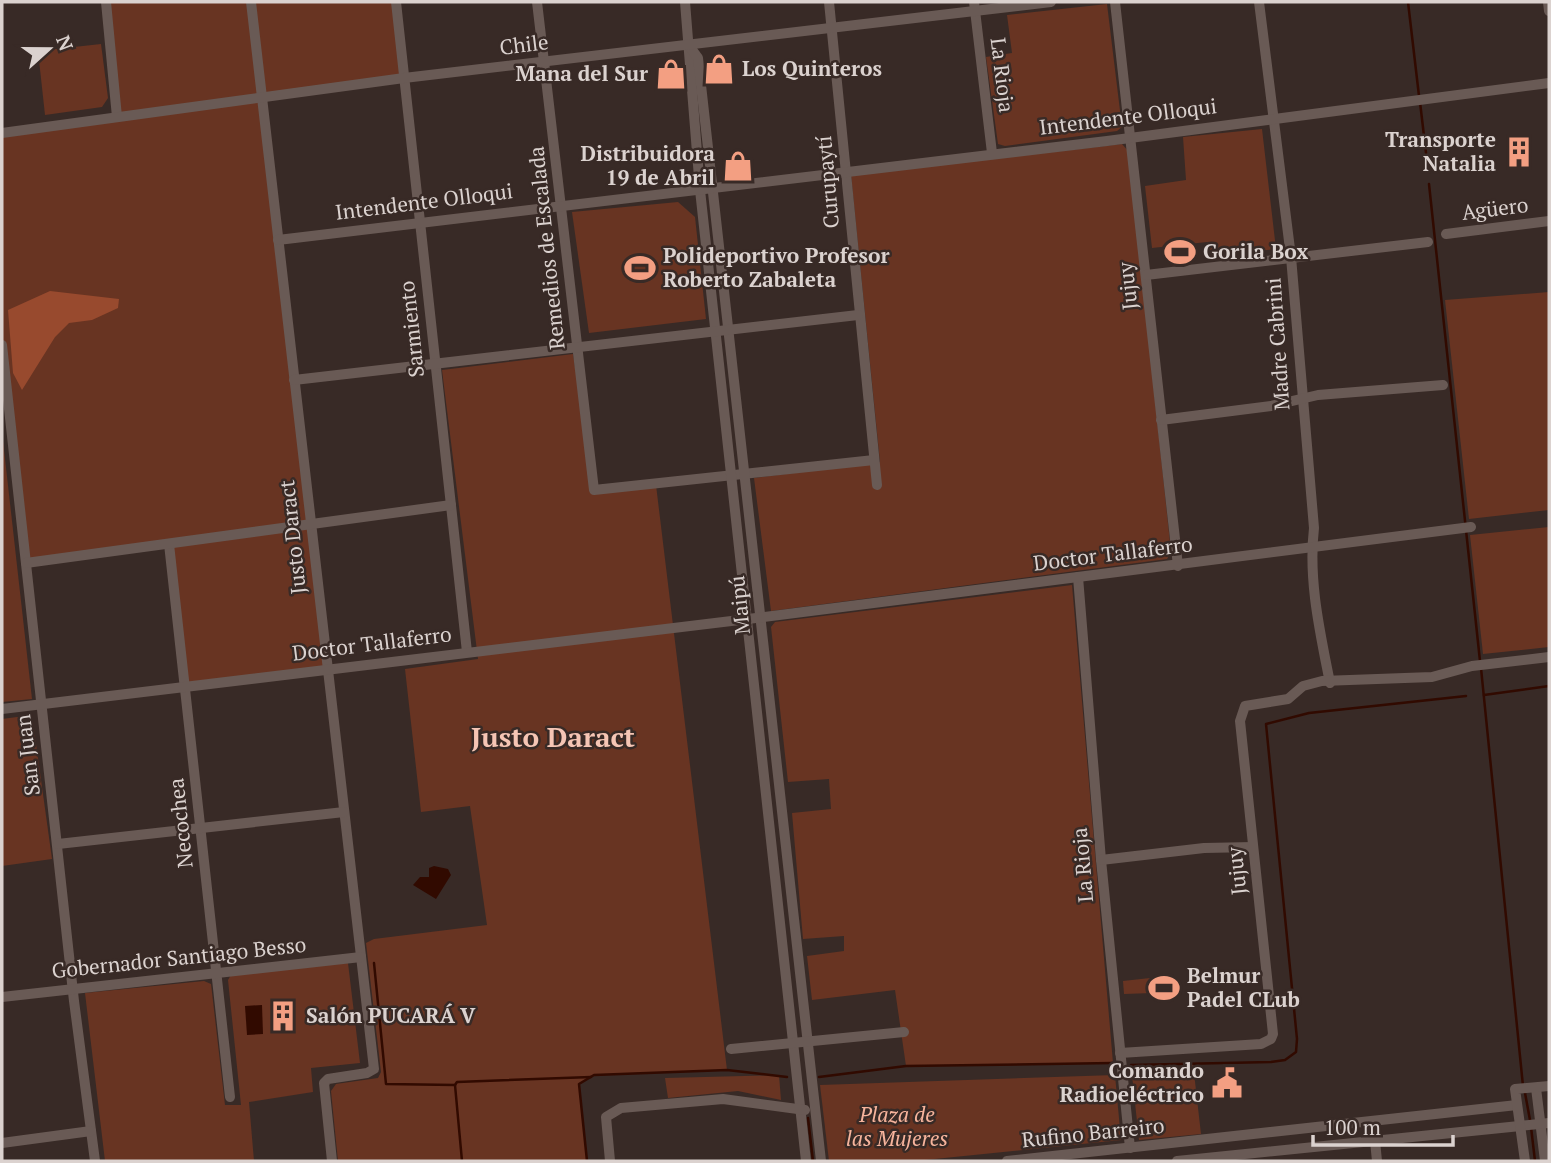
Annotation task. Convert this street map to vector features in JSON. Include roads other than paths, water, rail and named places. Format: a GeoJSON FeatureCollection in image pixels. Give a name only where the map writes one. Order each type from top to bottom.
{"type":"FeatureCollection","features":[{"type":"Feature","properties":{"kind":"street"},"geometry":{"type":"LineString","coordinates":[[106,2],[117,117]]}},
{"type":"Feature","properties":{"kind":"street","name":"Justo Daract"},"geometry":{"type":"LineString","coordinates":[[251,2],[374,1069],[367,1073],[328,1079],[324,1083],[332,1161]]}},
{"type":"Feature","properties":{"kind":"street","name":"Sarmiento"},"geometry":{"type":"LineString","coordinates":[[396,2],[467,652]]}},
{"type":"Feature","properties":{"kind":"street","name":"Remedios de Escalada"},"geometry":{"type":"LineString","coordinates":[[537,2],[594,490],[732,477]]}},
{"type":"Feature","properties":{"kind":"street","name":"Maipú"},"geometry":{"type":"LineString","coordinates":[[685,2],[690,47],[687,59],[700,190],[806,1161]]}},
{"type":"Feature","properties":{"kind":"street","name":"Curupaytí"},"geometry":{"type":"LineString","coordinates":[[829,2],[877,485]]}},
{"type":"Feature","properties":{"kind":"street","name":"Chile"},"geometry":{"type":"LineString","coordinates":[[2,133],[404,78],[832,29],[974,6],[1051,2]]}},
{"type":"Feature","properties":{"kind":"street","name":"Jujuy"},"geometry":{"type":"LineString","coordinates":[[1115,2],[1178,566]]}},
{"type":"Feature","properties":{"kind":"street","name":"Madre Cabrini"},"geometry":{"type":"LineString","coordinates":[[1259,2],[1291,257],[1314,528],[1312,547],[1318,626],[1330,683]]}},
{"type":"Feature","properties":{"kind":"street"},"geometry":{"type":"LineString","coordinates":[[1548,2],[1549,12]]}},
{"type":"Feature","properties":{"kind":"street","name":"La Rioja"},"geometry":{"type":"LineString","coordinates":[[974,6],[992,153]]}},
{"type":"Feature","properties":{"kind":"street","name":"Maipú"},"geometry":{"type":"LineString","coordinates":[[690,47],[698,58],[821,1161]]}},
{"type":"Feature","properties":{"kind":"street","name":"Intendente Olloqui"},"geometry":{"type":"LineString","coordinates":[[278,240],[712,189],[1549,83]]}},
{"type":"Feature","properties":{"kind":"street","name":"Agüero"},"geometry":{"type":"LineString","coordinates":[[1446,234],[1549,222]]}},
{"type":"Feature","properties":{"kind":"street"},"geometry":{"type":"LineString","coordinates":[[1146,275],[1428,242]]}},
{"type":"Feature","properties":{"kind":"street"},"geometry":{"type":"LineString","coordinates":[[294,380],[858,315]]}},
{"type":"Feature","properties":{"kind":"street","name":"San Juan"},"geometry":{"type":"LineString","coordinates":[[2,345],[6,421],[26,563],[73,989],[95,1161]]}},
{"type":"Feature","properties":{"kind":"street"},"geometry":{"type":"LineString","coordinates":[[1161,420],[1271,406],[1301,398],[1366,389],[1443,385]]}},
{"type":"Feature","properties":{"kind":"street"},"geometry":{"type":"LineString","coordinates":[[732,477],[874,460]]}},
{"type":"Feature","properties":{"kind":"street"},"geometry":{"type":"LineString","coordinates":[[26,563],[451,505]]}},
{"type":"Feature","properties":{"kind":"street","name":"Doctor Tallaferro"},"geometry":{"type":"LineString","coordinates":[[2,709],[1178,566],[1471,527]]}},
{"type":"Feature","properties":{"kind":"street","name":"Necochea"},"geometry":{"type":"LineString","coordinates":[[169,544],[230,1097]]}},
{"type":"Feature","properties":{"kind":"street","name":"La Rioja"},"geometry":{"type":"LineString","coordinates":[[1078,578],[1101,860],[1130,1149]]}},
{"type":"Feature","properties":{"kind":"street"},"geometry":{"type":"LineString","coordinates":[[1330,683],[1366,678],[1432,677],[1472,666],[1549,657]]}},
{"type":"Feature","properties":{"kind":"street","name":"Jujuy"},"geometry":{"type":"LineString","coordinates":[[1120,1053],[1261,1044],[1271,1040],[1273,1034],[1240,721],[1245,706],[1288,699],[1311,683],[1330,683]]}},
{"type":"Feature","properties":{"kind":"street"},"geometry":{"type":"LineString","coordinates":[[763,762],[777,761]]}},
{"type":"Feature","properties":{"kind":"street"},"geometry":{"type":"LineString","coordinates":[[58,844],[344,813]]}},
{"type":"Feature","properties":{"kind":"street"},"geometry":{"type":"LineString","coordinates":[[1101,860],[1204,848],[1253,847]]}},
{"type":"Feature","properties":{"kind":"street"},"geometry":{"type":"LineString","coordinates":[[778,904],[792,903]]}},
{"type":"Feature","properties":{"kind":"street","name":"Gobernador Santiago Besso"},"geometry":{"type":"LineString","coordinates":[[2,998],[361,957]]}},
{"type":"Feature","properties":{"kind":"street"},"geometry":{"type":"LineString","coordinates":[[731,1049],[904,1031]]}},
{"type":"Feature","properties":{"kind":"street"},"geometry":{"type":"LineString","coordinates":[[1525,1161],[1515,1089],[1549,1086]]}},
{"type":"Feature","properties":{"kind":"street"},"geometry":{"type":"LineString","coordinates":[[1536,1088],[1545,1124],[1545,1161]]}},
{"type":"Feature","properties":{"kind":"street"},"geometry":{"type":"LineString","coordinates":[[610,1161],[606,1116],[621,1108],[723,1099],[815,1111]]}},
{"type":"Feature","properties":{"kind":"street","name":"Rufino Barreiro"},"geometry":{"type":"LineString","coordinates":[[1006,1161],[1085,1157],[1130,1149],[1517,1105]]}},
{"type":"Feature","properties":{"kind":"street"},"geometry":{"type":"LineString","coordinates":[[1373,1121],[1377,1161]]}},
{"type":"Feature","properties":{"kind":"street","name":"Rufino Barreiro"},"geometry":{"type":"LineString","coordinates":[[1177,1161],[1231,1158],[1545,1124]]}},
{"type":"Feature","properties":{"kind":"street"},"geometry":{"type":"LineString","coordinates":[[2,1143],[91,1131]]}},
{"type":"Feature","properties":{"kind":"street"},"geometry":{"type":"LineString","coordinates":[[1229,1138],[1231,1158]]}},
{"type":"Feature","properties":{"kind":"waterway"},"geometry":{"type":"LineString","coordinates":[[1408,2],[1419,96]]}},
{"type":"Feature","properties":{"kind":"waterway"},"geometry":{"type":"LineString","coordinates":[[1420,102],[1426,153]]}},
{"type":"Feature","properties":{"kind":"waterway"},"geometry":{"type":"LineString","coordinates":[[1429,184],[1480,661]]}},
{"type":"Feature","properties":{"kind":"waterway"},"geometry":{"type":"LineString","coordinates":[[1481,668],[1523,1086]]}},
{"type":"Feature","properties":{"kind":"waterway"},"geometry":{"type":"LineString","coordinates":[[1484,695],[1549,686]]}},
{"type":"Feature","properties":{"kind":"waterway"},"geometry":{"type":"LineString","coordinates":[[1131,1065],[1271,1062],[1285,1060],[1296,1052],[1297,1039],[1266,724],[1309,713],[1466,696]]}},
{"type":"Feature","properties":{"kind":"waterway"},"geometry":{"type":"LineString","coordinates":[[374,963],[386,1084],[455,1085],[457,1082],[591,1077]]}},
{"type":"Feature","properties":{"kind":"waterway"},"geometry":{"type":"LineString","coordinates":[[819,1077],[906,1066],[1113,1063]]}},
{"type":"Feature","properties":{"kind":"waterway"},"geometry":{"type":"LineString","coordinates":[[587,1161],[579,1084],[594,1075],[727,1070],[787,1077]]}},
{"type":"Feature","properties":{"kind":"waterway"},"geometry":{"type":"LineString","coordinates":[[455,1085],[462,1161]]}},
{"type":"Feature","properties":{"kind":"waterway"},"geometry":{"type":"LineString","coordinates":[[1525,1093],[1530,1120]]}},
{"type":"Feature","properties":{"kind":"waterway"},"geometry":{"type":"LineString","coordinates":[[808,1118],[813,1161]]}},
{"type":"Feature","properties":{"kind":"waterway"},"geometry":{"type":"LineString","coordinates":[[1531,1127],[1535,1161]]}},
{"type":"Feature","properties":{"kind":"place","name":"Los Quinteros"},"geometry":{"type":"Point","coordinates":[719,69]}},
{"type":"Feature","properties":{"kind":"place","name":"Mana del Sur"},"geometry":{"type":"Point","coordinates":[671,74]}},
{"type":"Feature","properties":{"kind":"place","name":"Transporte Natalia"},"geometry":{"type":"Point","coordinates":[1519,152]}},
{"type":"Feature","properties":{"kind":"place","name":"Distribuidora 19 de Abril"},"geometry":{"type":"Point","coordinates":[738,166]}},
{"type":"Feature","properties":{"kind":"place","name":"Gorila Box"},"geometry":{"type":"Point","coordinates":[1180,252]}},
{"type":"Feature","properties":{"kind":"place","name":"Polideportivo Profesor Roberto Zabaleta"},"geometry":{"type":"Point","coordinates":[640,268]}},
{"type":"Feature","properties":{"kind":"place","name":"Belmur Padel CLub"},"geometry":{"type":"Point","coordinates":[1164,988]}},
{"type":"Feature","properties":{"kind":"place","name":"Salón PUCARÁ V"},"geometry":{"type":"Point","coordinates":[283,1016]}},
{"type":"Feature","properties":{"kind":"place","name":"Comando Radioeléctrico"},"geometry":{"type":"Point","coordinates":[1227,1083]}},
{"type":"Feature","properties":{"kind":"district","name":"Justo Daract"},"geometry":{"type":"Point","coordinates":[553,737]}},
{"type":"Feature","properties":{"kind":"park label","name":"Plaza de las Mujeres"},"geometry":{"type":"Point","coordinates":[897,1127]}}]}
